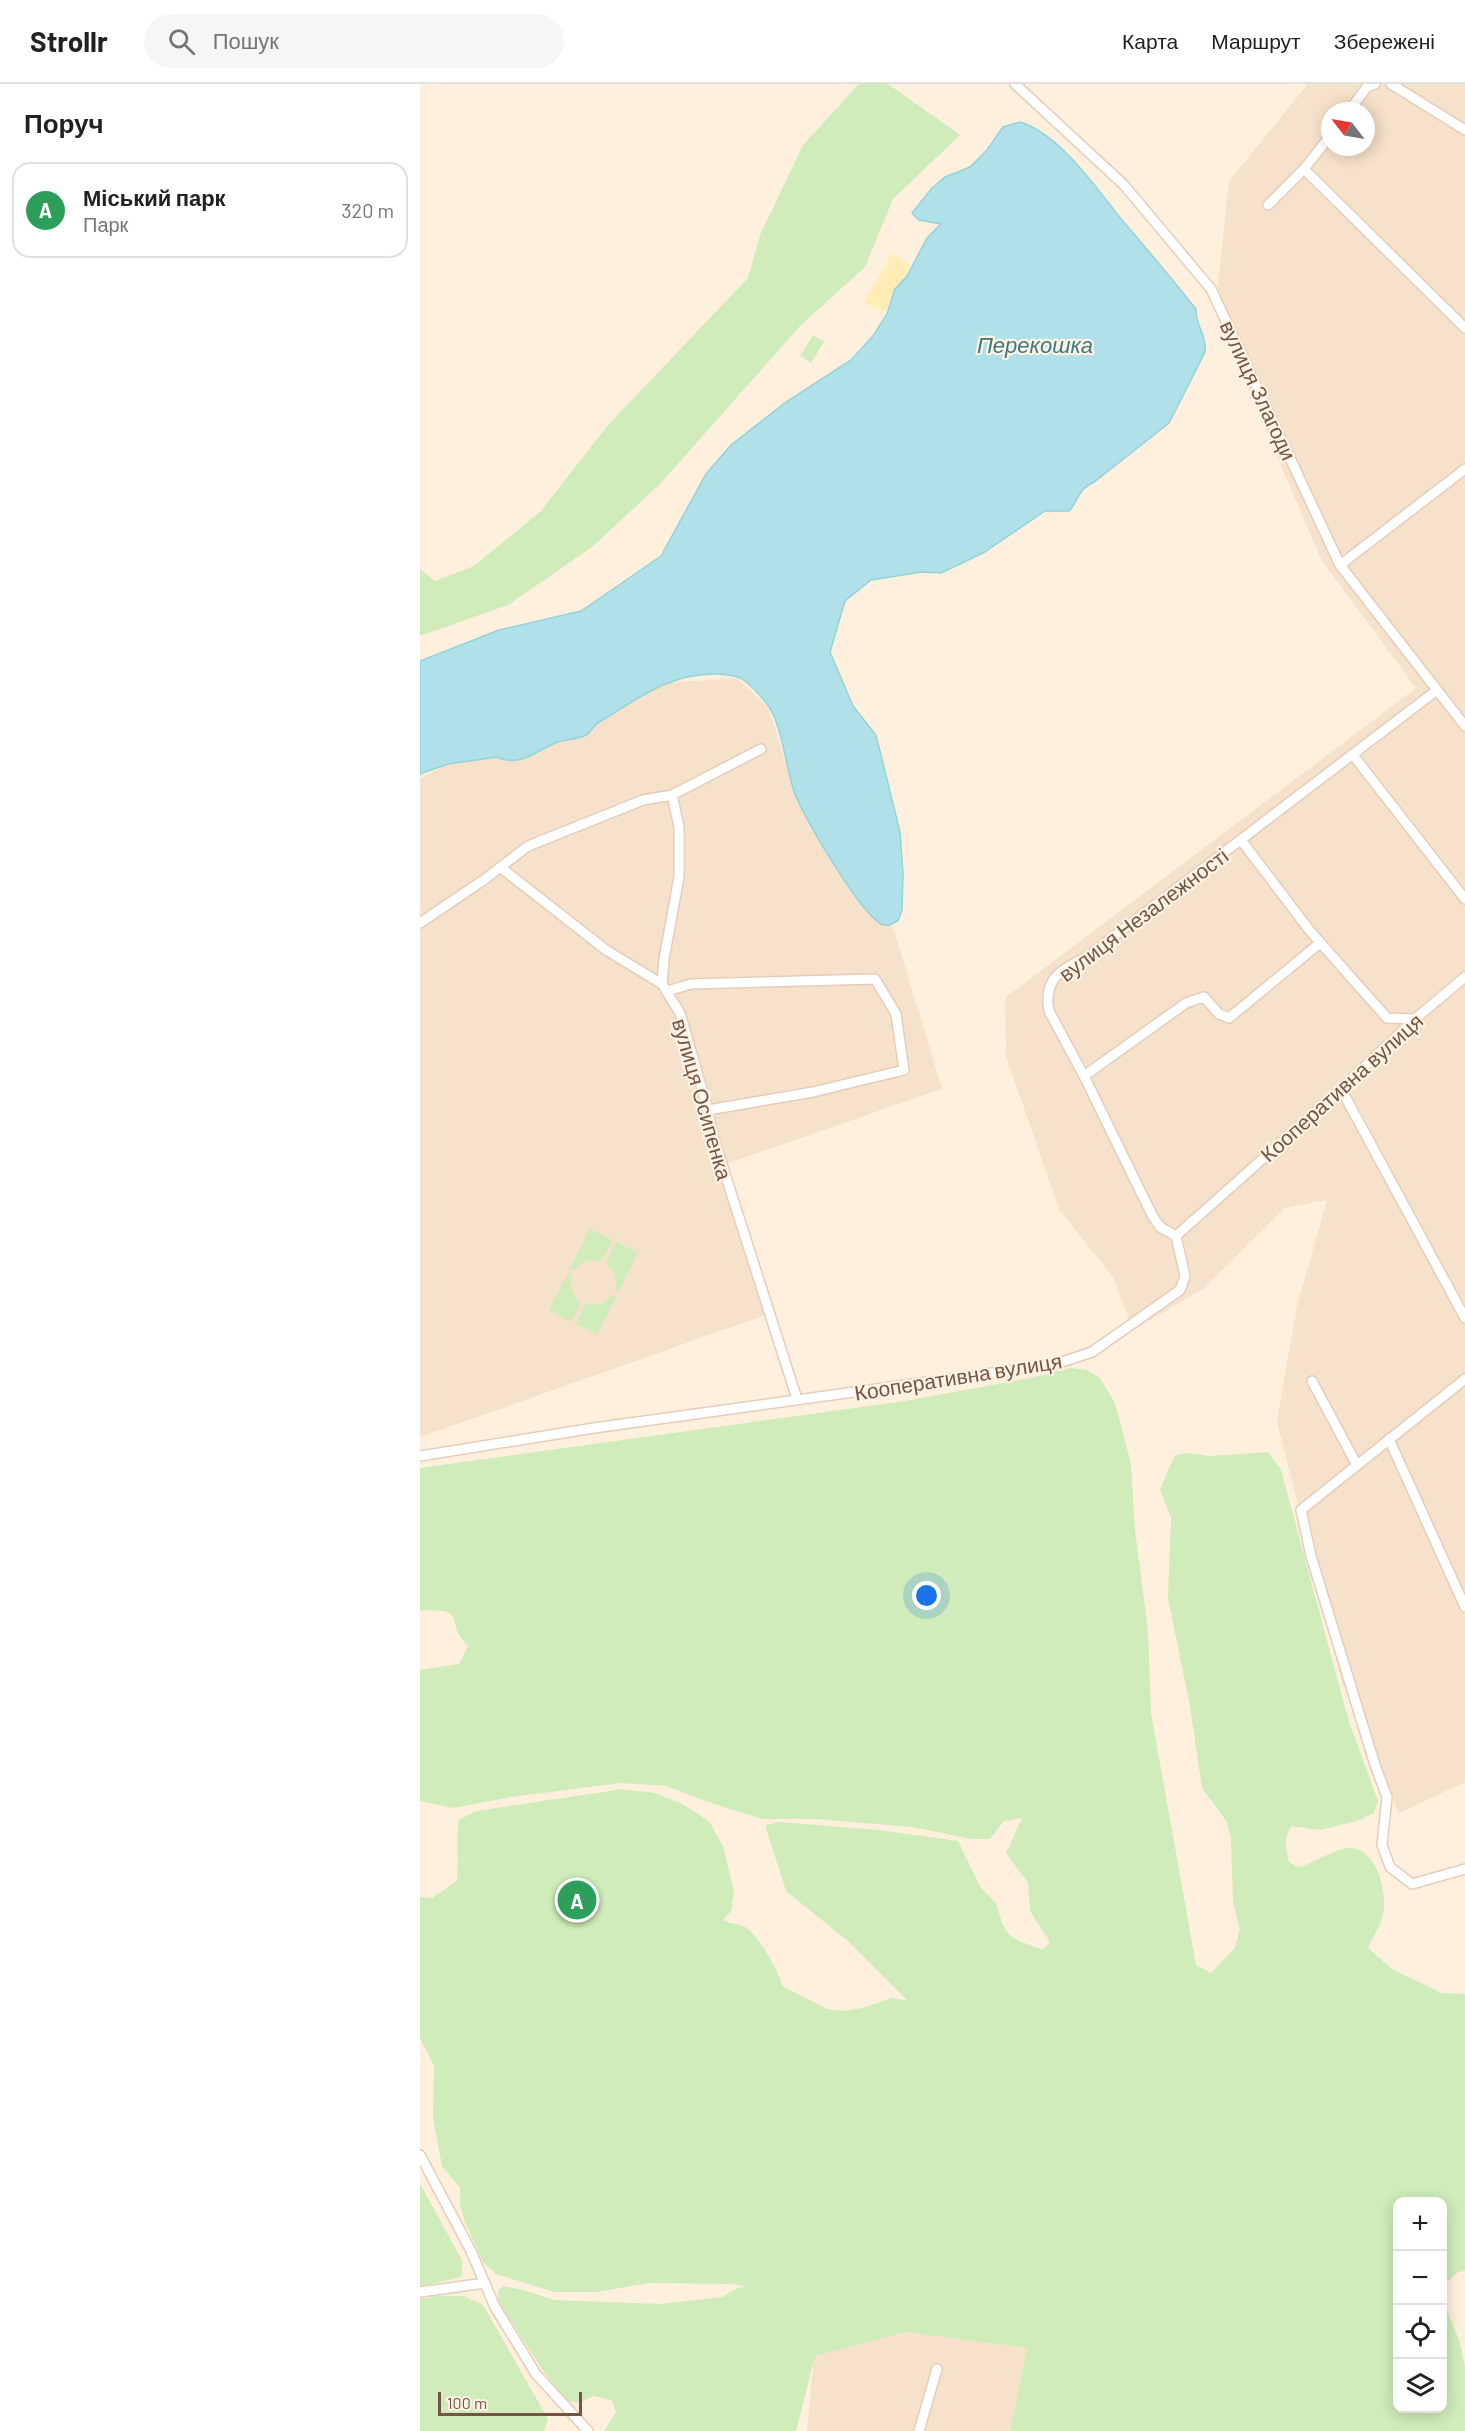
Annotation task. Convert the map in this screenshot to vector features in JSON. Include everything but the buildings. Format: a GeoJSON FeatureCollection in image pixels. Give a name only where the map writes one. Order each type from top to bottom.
{"type":"FeatureCollection","features":[{"type":"Feature","properties":{"kind":"street","name":"вулиця Злагоди"},"geometry":{"type":"LineString","coordinates":[[1015,84],[1124,185],[1211,289],[1340,565],[1465,726]]}},
{"type":"Feature","properties":{"kind":"street"},"geometry":{"type":"LineString","coordinates":[[1356,102],[1367,87],[1375,84]]}},
{"type":"Feature","properties":{"kind":"street"},"geometry":{"type":"LineString","coordinates":[[1391,84],[1465,130]]}},
{"type":"Feature","properties":{"kind":"street"},"geometry":{"type":"LineString","coordinates":[[1268,205],[1304,169],[1321,147]]}},
{"type":"Feature","properties":{"kind":"street"},"geometry":{"type":"LineString","coordinates":[[1304,169],[1465,328]]}},
{"type":"Feature","properties":{"kind":"street"},"geometry":{"type":"LineString","coordinates":[[1340,565],[1465,469]]}},
{"type":"Feature","properties":{"kind":"street","name":"вулиця Незалежності"},"geometry":{"type":"LineString","coordinates":[[1176,1236],[1160,1227],[1152,1215],[1084,1076],[1049,1011],[1048,987],[1058,973],[1087,957],[1437,690]]}},
{"type":"Feature","properties":{"kind":"street"},"geometry":{"type":"LineString","coordinates":[[420,923],[528,846],[643,800],[672,795],[761,749]]}},
{"type":"Feature","properties":{"kind":"street"},"geometry":{"type":"LineString","coordinates":[[1353,755],[1465,899]]}},
{"type":"Feature","properties":{"kind":"street"},"geometry":{"type":"LineString","coordinates":[[665,987],[664,958],[679,877],[679,828],[672,795]]}},
{"type":"Feature","properties":{"kind":"street"},"geometry":{"type":"LineString","coordinates":[[1241,840],[1320,943],[1387,1018],[1415,1018]]}},
{"type":"Feature","properties":{"kind":"street"},"geometry":{"type":"LineString","coordinates":[[500,867],[606,950],[665,987],[691,984],[875,980],[896,1014],[904,1070],[813,1092],[708,1110]]}},
{"type":"Feature","properties":{"kind":"street"},"geometry":{"type":"LineString","coordinates":[[1084,1076],[1186,1003],[1204,997],[1219,1014],[1229,1018],[1320,943]]}},
{"type":"Feature","properties":{"kind":"street","name":"Кооперативна вулиця"},"geometry":{"type":"LineString","coordinates":[[420,1456],[797,1399],[1056,1364],[1092,1352],[1180,1290],[1185,1276],[1176,1236],[1341,1089],[1415,1018],[1465,977]]}},
{"type":"Feature","properties":{"kind":"street","name":"вулиця Осипенка"},"geometry":{"type":"LineString","coordinates":[[665,987],[680,1013],[722,1167],[797,1399]]}},
{"type":"Feature","properties":{"kind":"street"},"geometry":{"type":"LineString","coordinates":[[1341,1089],[1465,1318]]}},
{"type":"Feature","properties":{"kind":"street"},"geometry":{"type":"LineString","coordinates":[[1465,1379],[1301,1510],[1318,1578],[1374,1766],[1388,1797],[1382,1845],[1390,1867],[1412,1884],[1465,1869]]}},
{"type":"Feature","properties":{"kind":"street"},"geometry":{"type":"LineString","coordinates":[[1312,1381],[1357,1465]]}},
{"type":"Feature","properties":{"kind":"street"},"geometry":{"type":"LineString","coordinates":[[1389,1439],[1465,1607]]}},
{"type":"Feature","properties":{"kind":"street"},"geometry":{"type":"LineString","coordinates":[[420,2155],[471,2251],[495,2307],[536,2374],[588,2431]]}},
{"type":"Feature","properties":{"kind":"street"},"geometry":{"type":"LineString","coordinates":[[420,2292],[485,2283]]}},
{"type":"Feature","properties":{"kind":"street"},"geometry":{"type":"LineString","coordinates":[[920,2431],[937,2369]]}},
{"type":"Feature","properties":{"kind":"shaded area"},"geometry":{"type":"Polygon","coordinates":[[[1308,84],[1465,84],[1465,1782],[1399,1813],[1342,1682],[1277,1421],[1297,1306],[1327,1200],[1285,1208],[1203,1289],[1133,1330],[1113,1277],[1059,1209],[1006,1056],[1005,998],[1416,688],[1322,561],[1215,311],[1229,181],[1308,84]]]}},
{"type":"Feature","properties":{"kind":"shaded area"},"geometry":{"type":"Polygon","coordinates":[[[737,678],[768,707],[793,786],[894,930],[942,1089],[728,1163],[768,1314],[420,1437],[420,779],[448,764],[651,684],[737,678]]]}},
{"type":"Feature","properties":{"kind":"shaded area"},"geometry":{"type":"Polygon","coordinates":[[[905,2332],[1027,2348],[1010,2431],[807,2431],[814,2355],[905,2332]]]}},
{"type":"Feature","properties":{"kind":"green space"},"geometry":{"type":"Polygon","coordinates":[[[859,84],[888,84],[960,135],[893,199],[865,267],[800,326],[660,484],[592,547],[508,605],[420,636],[420,569],[435,581],[474,566],[540,512],[608,425],[748,278],[760,235],[803,145],[859,84]]]}},
{"type":"Feature","properties":{"kind":"green space"},"geometry":{"type":"Polygon","coordinates":[[[813,335],[824,342],[811,363],[800,356],[813,335]]]}},
{"type":"Feature","properties":{"kind":"green space"},"geometry":{"type":"Polygon","coordinates":[[[590,1229],[612,1240],[602,1261],[585,1261],[574,1270],[570,1268],[590,1229]]]}},
{"type":"Feature","properties":{"kind":"green space"},"geometry":{"type":"Polygon","coordinates":[[[616,1242],[638,1253],[618,1292],[615,1290],[615,1275],[606,1263],[616,1242]]]}},
{"type":"Feature","properties":{"kind":"green space"},"geometry":{"type":"Polygon","coordinates":[[[568,1273],[572,1275],[573,1293],[581,1302],[571,1322],[549,1311],[568,1273]]]}},
{"type":"Feature","properties":{"kind":"green space"},"geometry":{"type":"Polygon","coordinates":[[[612,1295],[616,1297],[597,1335],[576,1324],[585,1304],[601,1304],[612,1295]]]}},
{"type":"Feature","properties":{"kind":"green space"},"geometry":{"type":"Polygon","coordinates":[[[1071,1368],[1087,1370],[1100,1378],[1115,1403],[1131,1464],[1135,1530],[1148,1631],[1151,1713],[1196,1965],[1211,1973],[1234,1949],[1240,1930],[1233,1902],[1231,1838],[1227,1822],[1202,1788],[1190,1706],[1168,1598],[1171,1518],[1160,1489],[1175,1455],[1188,1453],[1209,1456],[1268,1452],[1281,1470],[1349,1722],[1378,1801],[1374,1813],[1357,1821],[1320,1830],[1292,1826],[1286,1839],[1289,1862],[1297,1867],[1303,1866],[1347,1848],[1365,1853],[1377,1869],[1384,1900],[1382,1919],[1368,1948],[1392,1969],[1442,1993],[1465,1994],[1465,2271],[1458,2272],[1447,2282],[1447,2197],[1393,2197],[1393,2413],[1447,2413],[1447,2310],[1460,2343],[1465,2367],[1465,2431],[1010,2431],[1027,2348],[905,2332],[815,2356],[796,2431],[604,2431],[616,2412],[612,2400],[593,2396],[579,2403],[567,2401],[544,2372],[499,2303],[498,2291],[503,2286],[554,2300],[661,2304],[722,2297],[738,2288],[746,2287],[733,2284],[649,2283],[597,2292],[554,2292],[496,2274],[483,2262],[465,2222],[460,2205],[460,2188],[442,2166],[433,2118],[434,2066],[420,2038],[420,1897],[432,1898],[457,1881],[459,1820],[476,1811],[622,1789],[655,1793],[682,1804],[709,1821],[723,1846],[734,1891],[731,1911],[723,1920],[743,1926],[750,1931],[773,1963],[782,1986],[827,2009],[843,2011],[862,2008],[892,1998],[908,2001],[849,1942],[786,1891],[765,1825],[779,1822],[879,1830],[958,1841],[981,1888],[996,1903],[1008,1934],[1043,1950],[1050,1942],[1030,1911],[1028,1883],[1006,1853],[1022,1818],[1004,1821],[990,1839],[971,1839],[913,1827],[815,1819],[763,1819],[666,1786],[621,1783],[511,1797],[453,1808],[420,1801],[420,1670],[459,1664],[468,1646],[457,1630],[451,1614],[435,1610],[420,1611],[420,1468],[905,1401],[1030,1378],[1071,1368]]]}},
{"type":"Feature","properties":{"kind":"green space"},"geometry":{"type":"Polygon","coordinates":[[[420,2184],[463,2262],[461,2277],[420,2287],[420,2184]]]}},
{"type":"Feature","properties":{"kind":"green space"},"geometry":{"type":"Polygon","coordinates":[[[437,2296],[464,2296],[483,2305],[548,2419],[544,2431],[420,2431],[420,2299],[437,2296]]]}},
{"type":"Feature","properties":{"kind":"sand"},"geometry":{"type":"Polygon","coordinates":[[[892,253],[910,265],[884,312],[864,303],[892,253]]]}},
{"type":"Feature","properties":{"kind":"water","name":"Перекошка"},"geometry":{"type":"Polygon","coordinates":[[[1020,122],[1035,128],[1063,150],[1089,178],[1196,309],[1205,352],[1169,423],[1084,489],[1069,511],[1045,511],[983,553],[941,573],[922,572],[871,580],[845,601],[830,652],[853,706],[876,735],[900,832],[903,874],[902,910],[898,921],[887,925],[881,924],[871,916],[846,883],[799,804],[772,711],[753,688],[736,676],[701,675],[670,682],[641,696],[599,722],[586,735],[555,743],[520,760],[505,760],[497,757],[448,764],[420,774],[420,661],[499,630],[581,611],[661,556],[706,474],[731,445],[786,402],[851,360],[873,336],[887,314],[895,289],[907,276],[927,238],[941,224],[919,220],[912,213],[932,188],[945,177],[970,167],[987,150],[1003,127],[1020,122]]]}},
{"type":"Feature","properties":{"kind":"place","name":"Міський парк"},"geometry":{"type":"Point","coordinates":[577,1900]}}]}
